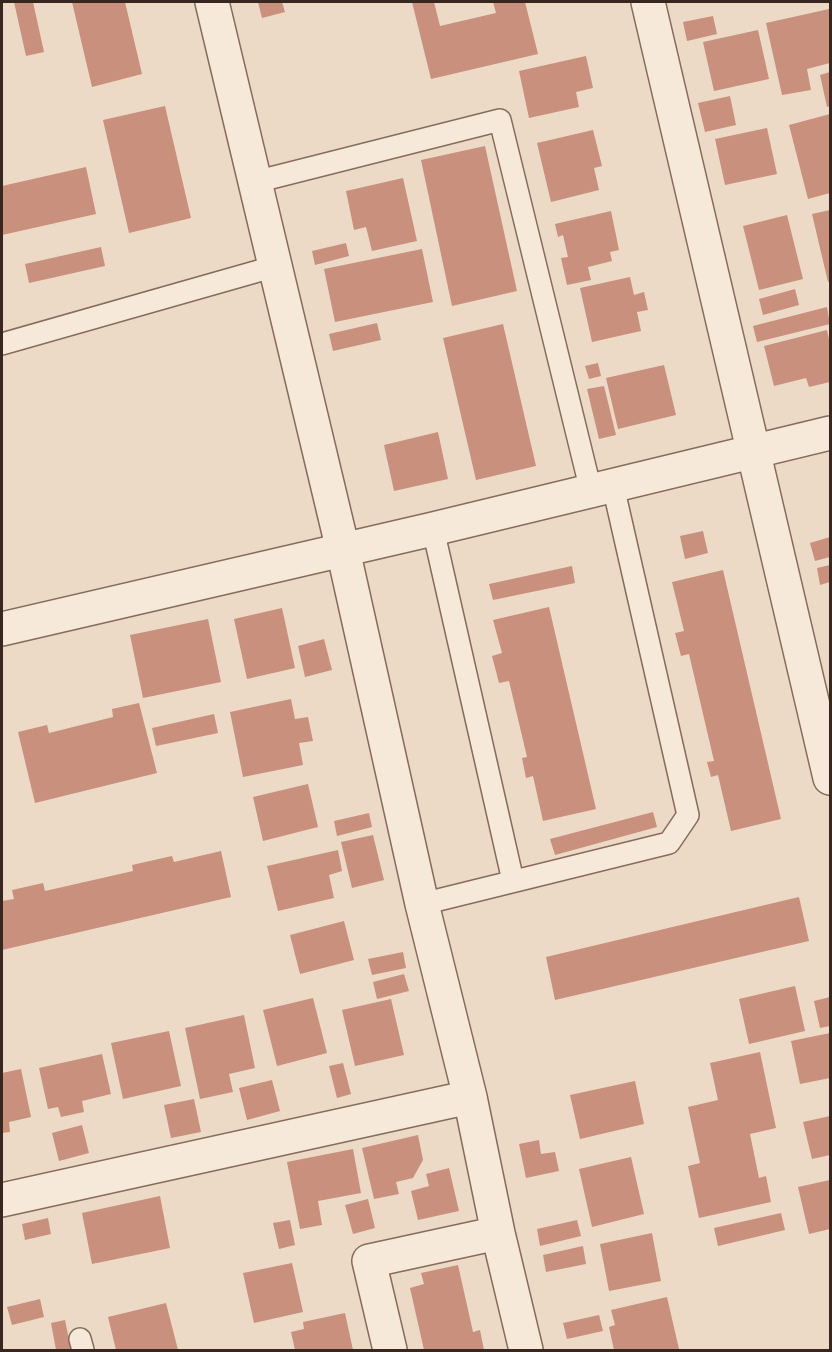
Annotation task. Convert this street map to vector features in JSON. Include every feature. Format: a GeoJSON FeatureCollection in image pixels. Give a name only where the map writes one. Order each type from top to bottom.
{"type":"FeatureCollection","features":[{"type":"Feature","properties":{"kind":"street"},"geometry":{"type":"LineString","coordinates":[[212,2],[343,550],[422,904],[470,1097],[498,1233],[526,1350]]}},
{"type":"Feature","properties":{"kind":"street"},"geometry":{"type":"LineString","coordinates":[[648,2],[831,778]]}},
{"type":"Feature","properties":{"kind":"street"},"geometry":{"type":"LineString","coordinates":[[2,629],[433,529],[831,433]]}},
{"type":"Feature","properties":{"kind":"street"},"geometry":{"type":"LineString","coordinates":[[2,1200],[470,1097]]}},
{"type":"Feature","properties":{"kind":"street"},"geometry":{"type":"LineString","coordinates":[[390,1350],[369,1261],[498,1233]]}},
{"type":"Feature","properties":{"kind":"lane"},"geometry":{"type":"LineString","coordinates":[[255,182],[500,120],[602,489],[688,814],[669,843],[422,904]]}},
{"type":"Feature","properties":{"kind":"lane"},"geometry":{"type":"LineString","coordinates":[[2,344],[276,266]]}},
{"type":"Feature","properties":{"kind":"lane"},"geometry":{"type":"LineString","coordinates":[[433,529],[513,881]]}},
{"type":"Feature","properties":{"kind":"building"},"geometry":{"type":"Polygon","coordinates":[[[14,2],[33,2],[44,52],[26,56],[14,2]]]}},
{"type":"Feature","properties":{"kind":"building"},"geometry":{"type":"Polygon","coordinates":[[[72,2],[125,2],[142,74],[92,87],[72,2]]]}},
{"type":"Feature","properties":{"kind":"building"},"geometry":{"type":"Polygon","coordinates":[[[258,2],[282,2],[285,12],[262,18],[258,2]]]}},
{"type":"Feature","properties":{"kind":"building"},"geometry":{"type":"Polygon","coordinates":[[[412,2],[434,2],[440,26],[496,13],[493,2],[525,2],[538,54],[431,79],[412,2]]]}},
{"type":"Feature","properties":{"kind":"building"},"geometry":{"type":"Polygon","coordinates":[[[829,9],[830,63],[807,69],[811,90],[782,95],[766,23],[829,9]]]}},
{"type":"Feature","properties":{"kind":"building"},"geometry":{"type":"Polygon","coordinates":[[[713,16],[717,34],[687,41],[683,22],[713,16]]]}},
{"type":"Feature","properties":{"kind":"building"},"geometry":{"type":"Polygon","coordinates":[[[758,30],[769,79],[714,91],[703,42],[758,30]]]}},
{"type":"Feature","properties":{"kind":"building"},"geometry":{"type":"Polygon","coordinates":[[[586,56],[593,88],[576,92],[579,107],[529,118],[519,71],[586,56]]]}},
{"type":"Feature","properties":{"kind":"building"},"geometry":{"type":"Polygon","coordinates":[[[830,72],[830,106],[827,107],[820,75],[830,72]]]}},
{"type":"Feature","properties":{"kind":"building"},"geometry":{"type":"Polygon","coordinates":[[[730,96],[736,125],[705,132],[698,103],[730,96]]]}},
{"type":"Feature","properties":{"kind":"building"},"geometry":{"type":"Polygon","coordinates":[[[165,106],[191,218],[129,233],[103,120],[165,106]]]}},
{"type":"Feature","properties":{"kind":"building"},"geometry":{"type":"Polygon","coordinates":[[[830,114],[830,193],[808,199],[789,125],[830,114]]]}},
{"type":"Feature","properties":{"kind":"building"},"geometry":{"type":"Polygon","coordinates":[[[767,128],[777,174],[725,185],[715,139],[767,128]]]}},
{"type":"Feature","properties":{"kind":"building"},"geometry":{"type":"Polygon","coordinates":[[[593,130],[602,166],[594,168],[599,190],[551,202],[537,143],[593,130]]]}},
{"type":"Feature","properties":{"kind":"building"},"geometry":{"type":"Polygon","coordinates":[[[485,146],[517,291],[452,306],[421,160],[485,146]]]}},
{"type":"Feature","properties":{"kind":"building"},"geometry":{"type":"Polygon","coordinates":[[[86,167],[96,214],[2,235],[2,186],[86,167]]]}},
{"type":"Feature","properties":{"kind":"building"},"geometry":{"type":"Polygon","coordinates":[[[403,178],[417,241],[372,251],[366,227],[354,230],[346,191],[403,178]]]}},
{"type":"Feature","properties":{"kind":"building"},"geometry":{"type":"Polygon","coordinates":[[[830,210],[830,281],[828,282],[812,214],[830,210]]]}},
{"type":"Feature","properties":{"kind":"building"},"geometry":{"type":"Polygon","coordinates":[[[611,211],[619,250],[610,252],[612,261],[588,267],[591,280],[567,285],[561,258],[568,257],[563,235],[558,237],[555,224],[611,211]]]}},
{"type":"Feature","properties":{"kind":"building"},"geometry":{"type":"Polygon","coordinates":[[[787,215],[803,279],[759,290],[743,226],[787,215]]]}},
{"type":"Feature","properties":{"kind":"building"},"geometry":{"type":"Polygon","coordinates":[[[346,243],[349,256],[315,265],[312,251],[346,243]]]}},
{"type":"Feature","properties":{"kind":"building"},"geometry":{"type":"Polygon","coordinates":[[[101,247],[105,266],[29,283],[25,264],[101,247]]]}},
{"type":"Feature","properties":{"kind":"building"},"geometry":{"type":"Polygon","coordinates":[[[422,249],[433,302],[335,322],[324,269],[422,249]]]}},
{"type":"Feature","properties":{"kind":"building"},"geometry":{"type":"Polygon","coordinates":[[[630,277],[634,295],[644,292],[648,310],[637,312],[641,331],[592,342],[580,288],[630,277]]]}},
{"type":"Feature","properties":{"kind":"building"},"geometry":{"type":"Polygon","coordinates":[[[795,289],[799,305],[763,315],[759,299],[795,289]]]}},
{"type":"Feature","properties":{"kind":"building"},"geometry":{"type":"Polygon","coordinates":[[[827,307],[830,324],[757,342],[753,326],[827,307]]]}},
{"type":"Feature","properties":{"kind":"building"},"geometry":{"type":"Polygon","coordinates":[[[377,323],[381,340],[333,351],[329,334],[377,323]]]}},
{"type":"Feature","properties":{"kind":"building"},"geometry":{"type":"Polygon","coordinates":[[[503,324],[536,466],[476,480],[443,338],[503,324]]]}},
{"type":"Feature","properties":{"kind":"building"},"geometry":{"type":"Polygon","coordinates":[[[827,330],[830,344],[830,382],[809,387],[806,378],[774,386],[764,346],[827,330]]]}},
{"type":"Feature","properties":{"kind":"building"},"geometry":{"type":"Polygon","coordinates":[[[598,363],[601,376],[589,379],[585,366],[598,363]]]}},
{"type":"Feature","properties":{"kind":"building"},"geometry":{"type":"Polygon","coordinates":[[[664,365],[676,415],[618,429],[606,378],[664,365]]]}},
{"type":"Feature","properties":{"kind":"building"},"geometry":{"type":"Polygon","coordinates":[[[604,386],[616,435],[599,439],[587,389],[604,386]]]}},
{"type":"Feature","properties":{"kind":"building"},"geometry":{"type":"Polygon","coordinates":[[[438,432],[448,479],[394,491],[384,445],[438,432]]]}},
{"type":"Feature","properties":{"kind":"building"},"geometry":{"type":"Polygon","coordinates":[[[703,531],[708,553],[685,559],[680,536],[703,531]]]}},
{"type":"Feature","properties":{"kind":"building"},"geometry":{"type":"Polygon","coordinates":[[[830,537],[830,557],[815,561],[810,543],[830,537]]]}},
{"type":"Feature","properties":{"kind":"building"},"geometry":{"type":"Polygon","coordinates":[[[830,565],[830,582],[820,585],[817,568],[830,565]]]}},
{"type":"Feature","properties":{"kind":"building"},"geometry":{"type":"Polygon","coordinates":[[[572,566],[575,583],[493,600],[489,584],[572,566]]]}},
{"type":"Feature","properties":{"kind":"building"},"geometry":{"type":"Polygon","coordinates":[[[723,570],[781,819],[731,831],[718,775],[711,777],[707,762],[714,761],[689,654],[681,656],[675,633],[684,631],[672,582],[723,570]]]}},
{"type":"Feature","properties":{"kind":"building"},"geometry":{"type":"Polygon","coordinates":[[[549,607],[596,809],[543,821],[533,776],[526,778],[522,758],[527,757],[509,681],[499,683],[492,656],[502,653],[493,620],[549,607]]]}},
{"type":"Feature","properties":{"kind":"building"},"geometry":{"type":"Polygon","coordinates":[[[282,608],[295,668],[247,679],[234,619],[282,608]]]}},
{"type":"Feature","properties":{"kind":"building"},"geometry":{"type":"Polygon","coordinates":[[[208,619],[221,682],[143,698],[130,635],[208,619]]]}},
{"type":"Feature","properties":{"kind":"building"},"geometry":{"type":"Polygon","coordinates":[[[324,639],[332,670],[305,677],[298,646],[324,639]]]}},
{"type":"Feature","properties":{"kind":"building"},"geometry":{"type":"Polygon","coordinates":[[[291,699],[295,719],[308,717],[313,741],[299,743],[303,765],[243,777],[230,712],[291,699]]]}},
{"type":"Feature","properties":{"kind":"building"},"geometry":{"type":"Polygon","coordinates":[[[139,703],[157,773],[35,803],[18,732],[47,725],[49,733],[113,717],[112,709],[139,703]]]}},
{"type":"Feature","properties":{"kind":"building"},"geometry":{"type":"Polygon","coordinates":[[[214,714],[218,733],[156,746],[152,728],[214,714]]]}},
{"type":"Feature","properties":{"kind":"building"},"geometry":{"type":"Polygon","coordinates":[[[308,784],[318,827],[263,841],[253,797],[308,784]]]}},
{"type":"Feature","properties":{"kind":"building"},"geometry":{"type":"Polygon","coordinates":[[[653,812],[657,827],[555,855],[550,839],[653,812]]]}},
{"type":"Feature","properties":{"kind":"building"},"geometry":{"type":"Polygon","coordinates":[[[369,813],[372,827],[337,836],[334,821],[369,813]]]}},
{"type":"Feature","properties":{"kind":"building"},"geometry":{"type":"Polygon","coordinates":[[[373,835],[384,880],[352,888],[341,842],[373,835]]]}},
{"type":"Feature","properties":{"kind":"building"},"geometry":{"type":"Polygon","coordinates":[[[338,850],[342,871],[329,875],[334,898],[278,911],[267,866],[338,850]]]}},
{"type":"Feature","properties":{"kind":"building"},"geometry":{"type":"Polygon","coordinates":[[[221,851],[231,897],[2,950],[2,901],[14,899],[12,890],[43,883],[45,891],[133,871],[132,865],[172,856],[174,862],[221,851]]]}},
{"type":"Feature","properties":{"kind":"building"},"geometry":{"type":"Polygon","coordinates":[[[799,897],[809,941],[555,1000],[546,957],[799,897]]]}},
{"type":"Feature","properties":{"kind":"building"},"geometry":{"type":"Polygon","coordinates":[[[344,921],[354,960],[300,974],[290,935],[344,921]]]}},
{"type":"Feature","properties":{"kind":"building"},"geometry":{"type":"Polygon","coordinates":[[[403,952],[406,968],[372,975],[368,959],[403,952]]]}},
{"type":"Feature","properties":{"kind":"building"},"geometry":{"type":"Polygon","coordinates":[[[404,974],[409,991],[377,999],[373,982],[404,974]]]}},
{"type":"Feature","properties":{"kind":"building"},"geometry":{"type":"Polygon","coordinates":[[[795,986],[805,1031],[749,1044],[739,999],[795,986]]]}},
{"type":"Feature","properties":{"kind":"building"},"geometry":{"type":"Polygon","coordinates":[[[830,997],[830,1026],[820,1028],[814,1001],[830,997]]]}},
{"type":"Feature","properties":{"kind":"building"},"geometry":{"type":"Polygon","coordinates":[[[313,998],[327,1053],[277,1066],[263,1010],[313,998]]]}},
{"type":"Feature","properties":{"kind":"building"},"geometry":{"type":"Polygon","coordinates":[[[391,999],[404,1055],[355,1066],[342,1010],[391,999]]]}},
{"type":"Feature","properties":{"kind":"building"},"geometry":{"type":"Polygon","coordinates":[[[244,1015],[255,1068],[229,1074],[233,1092],[200,1099],[185,1028],[244,1015]]]}},
{"type":"Feature","properties":{"kind":"building"},"geometry":{"type":"Polygon","coordinates":[[[169,1031],[181,1086],[123,1099],[111,1043],[169,1031]]]}},
{"type":"Feature","properties":{"kind":"building"},"geometry":{"type":"Polygon","coordinates":[[[830,1033],[830,1078],[800,1084],[791,1041],[830,1033]]]}},
{"type":"Feature","properties":{"kind":"building"},"geometry":{"type":"Polygon","coordinates":[[[760,1052],[776,1128],[750,1134],[759,1178],[766,1176],[771,1202],[699,1218],[688,1166],[700,1163],[688,1107],[718,1100],[710,1063],[760,1052]]]}},
{"type":"Feature","properties":{"kind":"building"},"geometry":{"type":"Polygon","coordinates":[[[102,1054],[111,1094],[82,1101],[84,1112],[61,1117],[58,1107],[48,1109],[39,1068],[102,1054]]]}},
{"type":"Feature","properties":{"kind":"building"},"geometry":{"type":"Polygon","coordinates":[[[343,1063],[351,1094],[337,1098],[329,1066],[343,1063]]]}},
{"type":"Feature","properties":{"kind":"building"},"geometry":{"type":"Polygon","coordinates":[[[21,1069],[31,1117],[9,1122],[10,1132],[2,1133],[2,1073],[21,1069]]]}},
{"type":"Feature","properties":{"kind":"building"},"geometry":{"type":"Polygon","coordinates":[[[272,1080],[280,1111],[247,1120],[239,1088],[272,1080]]]}},
{"type":"Feature","properties":{"kind":"building"},"geometry":{"type":"Polygon","coordinates":[[[635,1081],[644,1124],[580,1139],[570,1095],[635,1081]]]}},
{"type":"Feature","properties":{"kind":"building"},"geometry":{"type":"Polygon","coordinates":[[[194,1099],[201,1132],[171,1138],[164,1105],[194,1099]]]}},
{"type":"Feature","properties":{"kind":"building"},"geometry":{"type":"Polygon","coordinates":[[[830,1116],[830,1155],[812,1159],[803,1122],[830,1116]]]}},
{"type":"Feature","properties":{"kind":"building"},"geometry":{"type":"Polygon","coordinates":[[[82,1125],[89,1153],[59,1161],[52,1133],[82,1125]]]}},
{"type":"Feature","properties":{"kind":"building"},"geometry":{"type":"Polygon","coordinates":[[[418,1135],[423,1160],[413,1178],[396,1182],[399,1194],[374,1199],[362,1148],[418,1135]]]}},
{"type":"Feature","properties":{"kind":"building"},"geometry":{"type":"Polygon","coordinates":[[[539,1140],[541,1154],[555,1152],[559,1171],[526,1178],[519,1144],[539,1140]]]}},
{"type":"Feature","properties":{"kind":"building"},"geometry":{"type":"Polygon","coordinates":[[[353,1149],[361,1193],[318,1201],[322,1225],[300,1229],[287,1162],[353,1149]]]}},
{"type":"Feature","properties":{"kind":"building"},"geometry":{"type":"Polygon","coordinates":[[[631,1157],[644,1214],[592,1227],[579,1169],[631,1157]]]}},
{"type":"Feature","properties":{"kind":"building"},"geometry":{"type":"Polygon","coordinates":[[[449,1168],[459,1211],[418,1220],[411,1191],[429,1186],[426,1174],[449,1168]]]}},
{"type":"Feature","properties":{"kind":"building"},"geometry":{"type":"Polygon","coordinates":[[[830,1180],[830,1229],[809,1234],[798,1187],[830,1180]]]}},
{"type":"Feature","properties":{"kind":"building"},"geometry":{"type":"Polygon","coordinates":[[[160,1196],[170,1248],[92,1264],[82,1213],[160,1196]]]}},
{"type":"Feature","properties":{"kind":"building"},"geometry":{"type":"Polygon","coordinates":[[[368,1199],[375,1228],[353,1234],[345,1205],[368,1199]]]}},
{"type":"Feature","properties":{"kind":"building"},"geometry":{"type":"Polygon","coordinates":[[[781,1213],[785,1230],[718,1246],[714,1228],[781,1213]]]}},
{"type":"Feature","properties":{"kind":"building"},"geometry":{"type":"Polygon","coordinates":[[[48,1218],[51,1234],[25,1240],[22,1224],[48,1218]]]}},
{"type":"Feature","properties":{"kind":"building"},"geometry":{"type":"Polygon","coordinates":[[[290,1220],[295,1245],[279,1249],[273,1223],[290,1220]]]}},
{"type":"Feature","properties":{"kind":"building"},"geometry":{"type":"Polygon","coordinates":[[[577,1220],[581,1236],[540,1246],[537,1229],[577,1220]]]}},
{"type":"Feature","properties":{"kind":"building"},"geometry":{"type":"Polygon","coordinates":[[[652,1233],[661,1281],[609,1291],[600,1244],[652,1233]]]}},
{"type":"Feature","properties":{"kind":"building"},"geometry":{"type":"Polygon","coordinates":[[[583,1246],[586,1264],[546,1272],[543,1255],[583,1246]]]}},
{"type":"Feature","properties":{"kind":"building"},"geometry":{"type":"Polygon","coordinates":[[[292,1263],[303,1312],[254,1323],[243,1273],[292,1263]]]}},
{"type":"Feature","properties":{"kind":"building"},"geometry":{"type":"Polygon","coordinates":[[[458,1265],[473,1332],[480,1330],[484,1350],[424,1350],[410,1288],[424,1284],[421,1273],[458,1265]]]}},
{"type":"Feature","properties":{"kind":"building"},"geometry":{"type":"Polygon","coordinates":[[[667,1297],[679,1349],[614,1350],[609,1327],[615,1325],[611,1310],[667,1297]]]}},
{"type":"Feature","properties":{"kind":"building"},"geometry":{"type":"Polygon","coordinates":[[[40,1299],[44,1317],[12,1325],[7,1307],[40,1299]]]}},
{"type":"Feature","properties":{"kind":"building"},"geometry":{"type":"Polygon","coordinates":[[[166,1303],[178,1350],[116,1350],[108,1317],[166,1303]]]}},
{"type":"Feature","properties":{"kind":"building"},"geometry":{"type":"Polygon","coordinates":[[[345,1313],[353,1350],[295,1350],[291,1332],[304,1329],[303,1322],[345,1313]]]}},
{"type":"Feature","properties":{"kind":"building"},"geometry":{"type":"Polygon","coordinates":[[[599,1315],[603,1331],[567,1339],[563,1323],[599,1315]]]}},
{"type":"Feature","properties":{"kind":"building"},"geometry":{"type":"Polygon","coordinates":[[[65,1320],[71,1350],[56,1350],[51,1323],[65,1320]]]}}]}
